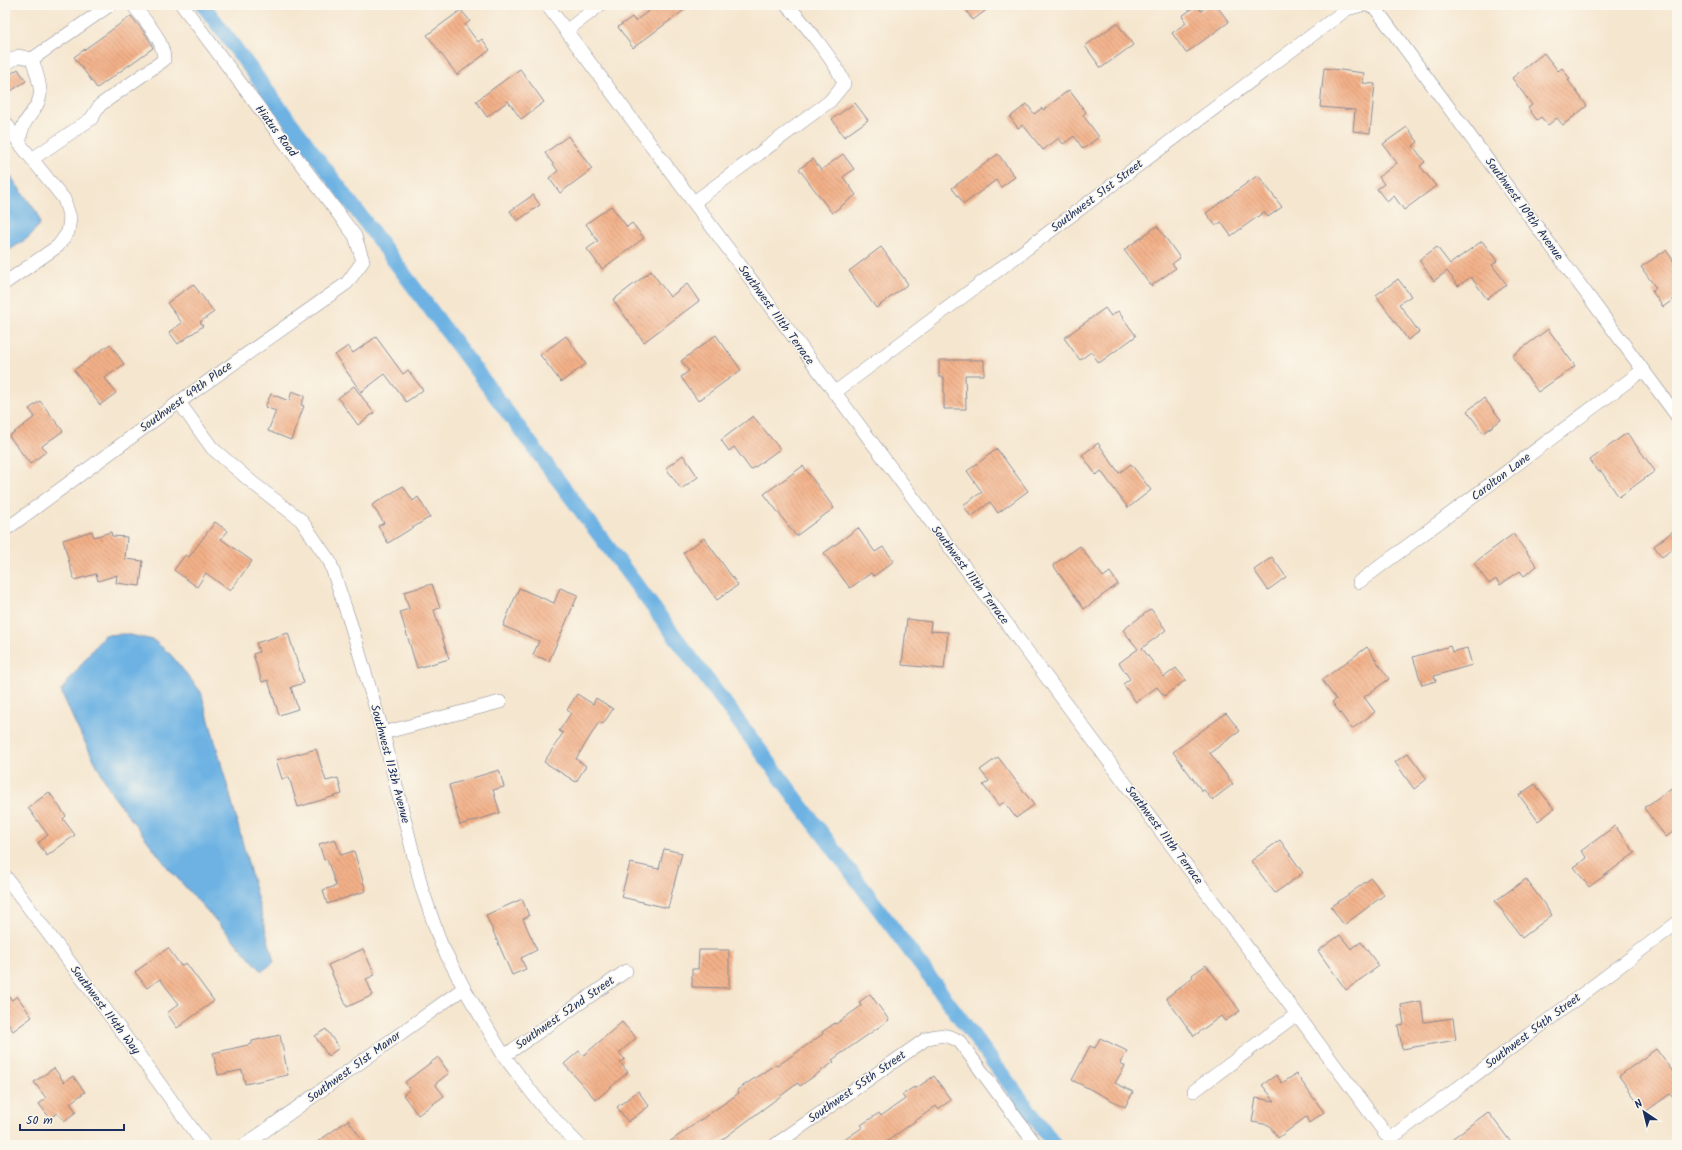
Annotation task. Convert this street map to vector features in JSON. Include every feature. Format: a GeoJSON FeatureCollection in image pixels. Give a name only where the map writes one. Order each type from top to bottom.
{"type":"FeatureCollection","features":[{"type":"Feature","properties":{"kind":"street"},"geometry":{"type":"LineString","coordinates":[[5,64],[19,56],[32,59],[110,5]]}},
{"type":"Feature","properties":{"kind":"street"},"geometry":{"type":"LineString","coordinates":[[32,159],[91,119],[100,105],[164,60],[164,51],[160,42],[133,5]]}},
{"type":"Feature","properties":{"kind":"street","name":"Hiatus Road"},"geometry":{"type":"LineString","coordinates":[[182,5],[355,236],[363,261]]}},
{"type":"Feature","properties":{"kind":"street","name":"Southwest 111th Terrace"},"geometry":{"type":"LineString","coordinates":[[546,5],[1392,1142]]}},
{"type":"Feature","properties":{"kind":"street"},"geometry":{"type":"LineString","coordinates":[[566,31],[600,5]]}},
{"type":"Feature","properties":{"kind":"street"},"geometry":{"type":"LineString","coordinates":[[694,202],[830,101],[844,84],[842,77],[820,46],[799,17],[787,5]]}},
{"type":"Feature","properties":{"kind":"street","name":"Southwest 51st Street"},"geometry":{"type":"LineString","coordinates":[[834,393],[1347,9],[1362,5]]}},
{"type":"Feature","properties":{"kind":"street","name":"Southwest 109th Avenue"},"geometry":{"type":"LineString","coordinates":[[1368,5],[1376,9],[1677,416]]}},
{"type":"Feature","properties":{"kind":"street"},"geometry":{"type":"LineString","coordinates":[[20,144],[20,136],[23,126],[41,95],[32,59]]}},
{"type":"Feature","properties":{"kind":"street"},"geometry":{"type":"LineString","coordinates":[[5,122],[20,144],[64,199],[70,218],[68,232],[58,246],[5,283]]}},
{"type":"Feature","properties":{"kind":"street","name":"Southwest 49th Place"},"geometry":{"type":"LineString","coordinates":[[5,530],[179,402],[347,283],[363,261]]}},
{"type":"Feature","properties":{"kind":"street","name":"Carolton Lane"},"geometry":{"type":"LineString","coordinates":[[1359,582],[1642,370]]}},
{"type":"Feature","properties":{"kind":"street","name":"Southwest 113th Avenue"},"geometry":{"type":"LineString","coordinates":[[179,402],[212,448],[254,484],[301,520],[330,562],[351,625],[382,733],[422,889],[441,944],[464,988],[504,1056],[542,1107],[579,1145]]}},
{"type":"Feature","properties":{"kind":"street"},"geometry":{"type":"LineString","coordinates":[[382,733],[500,702]]}},
{"type":"Feature","properties":{"kind":"street","name":"Southwest 114th Way"},"geometry":{"type":"LineString","coordinates":[[5,876],[117,1025],[204,1145]]}},
{"type":"Feature","properties":{"kind":"street","name":"Southwest 54th Street"},"geometry":{"type":"LineString","coordinates":[[1392,1142],[1677,923]]}},
{"type":"Feature","properties":{"kind":"street","name":"Southwest 52nd Street"},"geometry":{"type":"LineString","coordinates":[[504,1056],[626,971]]}},
{"type":"Feature","properties":{"kind":"street","name":"Southwest 51st Manor"},"geometry":{"type":"LineString","coordinates":[[245,1145],[464,988]]}},
{"type":"Feature","properties":{"kind":"street"},"geometry":{"type":"LineString","coordinates":[[1194,1092],[1297,1014]]}},
{"type":"Feature","properties":{"kind":"street","name":"Southwest 55th Street"},"geometry":{"type":"LineString","coordinates":[[776,1145],[926,1039],[941,1035],[954,1038],[960,1042],[1036,1145]]}},
{"type":"Feature","properties":{"kind":"water"},"geometry":{"type":"Polygon","coordinates":[[[5,169],[38,214],[40,224],[29,237],[5,253],[5,169]]]}},
{"type":"Feature","properties":{"kind":"water"},"geometry":{"type":"Polygon","coordinates":[[[125,634],[153,640],[171,655],[201,692],[274,962],[262,971],[169,869],[112,794],[76,725],[61,691],[104,635],[125,634]]]}},
{"type":"Feature","properties":{"kind":"building"},"geometry":{"type":"Polygon","coordinates":[[[657,5],[691,5],[633,48],[618,27],[632,17],[635,21],[657,5]]]}},
{"type":"Feature","properties":{"kind":"building"},"geometry":{"type":"Polygon","coordinates":[[[962,5],[993,5],[973,20],[962,5]]]}},
{"type":"Feature","properties":{"kind":"building"},"geometry":{"type":"Polygon","coordinates":[[[1197,5],[1201,11],[1209,5],[1216,5],[1229,22],[1186,53],[1172,33],[1186,23],[1182,16],[1197,5]]]}},
{"type":"Feature","properties":{"kind":"building"},"geometry":{"type":"Polygon","coordinates":[[[461,10],[470,21],[465,25],[478,42],[482,39],[490,50],[457,75],[427,35],[461,10]]]}},
{"type":"Feature","properties":{"kind":"building"},"geometry":{"type":"Polygon","coordinates":[[[131,16],[147,36],[153,48],[97,88],[74,57],[131,16]]]}},
{"type":"Feature","properties":{"kind":"building"},"geometry":{"type":"Polygon","coordinates":[[[1117,23],[1133,45],[1101,68],[1085,46],[1117,23]]]}},
{"type":"Feature","properties":{"kind":"building"},"geometry":{"type":"Polygon","coordinates":[[[1544,53],[1558,71],[1562,68],[1570,79],[1568,80],[1587,106],[1563,125],[1557,118],[1548,125],[1541,117],[1537,120],[1528,108],[1532,105],[1512,78],[1544,53]]]}},
{"type":"Feature","properties":{"kind":"building"},"geometry":{"type":"Polygon","coordinates":[[[1324,68],[1364,73],[1363,83],[1375,84],[1370,133],[1353,131],[1355,110],[1320,107],[1324,68]]]}},
{"type":"Feature","properties":{"kind":"building"},"geometry":{"type":"Polygon","coordinates":[[[18,69],[26,81],[5,95],[5,78],[18,69]]]}},
{"type":"Feature","properties":{"kind":"building"},"geometry":{"type":"Polygon","coordinates":[[[520,69],[544,102],[521,119],[508,101],[487,117],[476,101],[520,69]]]}},
{"type":"Feature","properties":{"kind":"building"},"geometry":{"type":"Polygon","coordinates":[[[1069,90],[1086,112],[1083,115],[1099,137],[1083,149],[1074,136],[1063,144],[1059,138],[1043,150],[1023,125],[1018,128],[1010,117],[1027,104],[1034,114],[1042,108],[1043,110],[1069,90]]]}},
{"type":"Feature","properties":{"kind":"building"},"geometry":{"type":"Polygon","coordinates":[[[855,103],[868,120],[844,137],[832,119],[855,103]]]}},
{"type":"Feature","properties":{"kind":"building"},"geometry":{"type":"Polygon","coordinates":[[[1407,127],[1418,142],[1413,146],[1425,162],[1420,166],[1436,186],[1404,210],[1394,196],[1387,202],[1377,189],[1384,184],[1379,177],[1397,163],[1383,144],[1407,127]]]}},
{"type":"Feature","properties":{"kind":"building"},"geometry":{"type":"Polygon","coordinates":[[[568,136],[592,169],[560,193],[549,178],[558,171],[545,153],[568,136]]]}},
{"type":"Feature","properties":{"kind":"building"},"geometry":{"type":"Polygon","coordinates":[[[843,154],[854,169],[843,177],[856,195],[832,213],[799,169],[813,159],[821,170],[843,154]]]}},
{"type":"Feature","properties":{"kind":"building"},"geometry":{"type":"Polygon","coordinates":[[[998,154],[1015,177],[1001,187],[996,180],[964,204],[952,188],[998,154]]]}},
{"type":"Feature","properties":{"kind":"building"},"geometry":{"type":"Polygon","coordinates":[[[1258,175],[1282,207],[1268,217],[1264,212],[1231,236],[1221,222],[1216,226],[1206,213],[1258,175]]]}},
{"type":"Feature","properties":{"kind":"building"},"geometry":{"type":"Polygon","coordinates":[[[533,195],[540,205],[517,221],[510,211],[533,195]]]}},
{"type":"Feature","properties":{"kind":"building"},"geometry":{"type":"Polygon","coordinates":[[[611,206],[627,227],[632,223],[644,238],[602,269],[587,249],[598,241],[586,224],[611,206]]]}},
{"type":"Feature","properties":{"kind":"building"},"geometry":{"type":"Polygon","coordinates":[[[1157,226],[1180,258],[1172,264],[1176,268],[1151,286],[1124,250],[1157,226]]]}},
{"type":"Feature","properties":{"kind":"building"},"geometry":{"type":"Polygon","coordinates":[[[1482,241],[1497,261],[1492,265],[1507,285],[1487,299],[1471,277],[1458,286],[1447,271],[1434,281],[1419,260],[1437,247],[1450,264],[1482,241]]]}},
{"type":"Feature","properties":{"kind":"building"},"geometry":{"type":"Polygon","coordinates":[[[881,247],[908,284],[876,308],[849,271],[881,247]]]}},
{"type":"Feature","properties":{"kind":"building"},"geometry":{"type":"Polygon","coordinates":[[[1666,250],[1677,266],[1677,297],[1663,307],[1652,291],[1656,288],[1641,267],[1666,250]]]}},
{"type":"Feature","properties":{"kind":"building"},"geometry":{"type":"Polygon","coordinates":[[[651,271],[670,297],[687,284],[699,301],[644,342],[613,300],[651,271]]]}},
{"type":"Feature","properties":{"kind":"building"},"geometry":{"type":"Polygon","coordinates":[[[1398,279],[1411,296],[1399,304],[1419,332],[1408,340],[1376,295],[1398,279]]]}},
{"type":"Feature","properties":{"kind":"building"},"geometry":{"type":"Polygon","coordinates":[[[193,284],[214,312],[200,322],[203,326],[178,344],[169,332],[182,323],[167,303],[193,284]]]}},
{"type":"Feature","properties":{"kind":"building"},"geometry":{"type":"Polygon","coordinates":[[[1105,308],[1111,316],[1118,311],[1136,336],[1099,363],[1091,352],[1080,360],[1064,338],[1105,308]]]}},
{"type":"Feature","properties":{"kind":"building"},"geometry":{"type":"Polygon","coordinates":[[[1548,329],[1575,366],[1538,392],[1512,356],[1548,329]]]}},
{"type":"Feature","properties":{"kind":"building"},"geometry":{"type":"Polygon","coordinates":[[[716,335],[741,370],[698,401],[681,377],[689,371],[681,361],[716,335]]]}},
{"type":"Feature","properties":{"kind":"building"},"geometry":{"type":"Polygon","coordinates":[[[566,336],[586,364],[561,382],[540,355],[566,336]]]}},
{"type":"Feature","properties":{"kind":"building"},"geometry":{"type":"Polygon","coordinates":[[[376,337],[403,374],[408,370],[423,390],[406,402],[385,374],[361,392],[335,355],[348,346],[353,353],[376,337]]]}},
{"type":"Feature","properties":{"kind":"building"},"geometry":{"type":"Polygon","coordinates":[[[110,344],[124,364],[105,378],[116,393],[100,405],[74,370],[110,344]]]}},
{"type":"Feature","properties":{"kind":"building"},"geometry":{"type":"Polygon","coordinates":[[[939,360],[984,360],[984,375],[965,375],[966,409],[944,409],[944,377],[939,377],[939,360]]]}},
{"type":"Feature","properties":{"kind":"building"},"geometry":{"type":"Polygon","coordinates":[[[354,386],[374,413],[358,425],[338,398],[354,386]]]}},
{"type":"Feature","properties":{"kind":"building"},"geometry":{"type":"Polygon","coordinates":[[[292,391],[305,396],[301,405],[304,406],[291,440],[268,431],[276,411],[265,407],[271,394],[289,401],[292,391]]]}},
{"type":"Feature","properties":{"kind":"building"},"geometry":{"type":"Polygon","coordinates":[[[1484,398],[1501,420],[1483,433],[1467,411],[1484,398]]]}},
{"type":"Feature","properties":{"kind":"building"},"geometry":{"type":"Polygon","coordinates":[[[40,401],[63,431],[42,446],[47,451],[30,464],[9,436],[35,417],[29,409],[40,401]]]}},
{"type":"Feature","properties":{"kind":"building"},"geometry":{"type":"Polygon","coordinates":[[[753,416],[780,449],[751,470],[734,447],[729,451],[721,440],[753,416]]]}},
{"type":"Feature","properties":{"kind":"building"},"geometry":{"type":"Polygon","coordinates":[[[1627,433],[1655,471],[1619,497],[1601,471],[1599,472],[1590,460],[1627,433]]]}},
{"type":"Feature","properties":{"kind":"building"},"geometry":{"type":"Polygon","coordinates":[[[1098,443],[1119,473],[1131,464],[1151,490],[1128,508],[1101,471],[1096,475],[1082,455],[1098,443]]]}},
{"type":"Feature","properties":{"kind":"building"},"geometry":{"type":"Polygon","coordinates":[[[997,449],[1028,491],[998,513],[990,502],[971,517],[963,505],[982,492],[967,471],[997,449]]]}},
{"type":"Feature","properties":{"kind":"building"},"geometry":{"type":"Polygon","coordinates":[[[683,455],[698,477],[681,489],[666,468],[683,455]]]}},
{"type":"Feature","properties":{"kind":"building"},"geometry":{"type":"Polygon","coordinates":[[[803,466],[834,508],[796,536],[764,494],[803,466]]]}},
{"type":"Feature","properties":{"kind":"building"},"geometry":{"type":"Polygon","coordinates":[[[403,486],[413,501],[418,497],[430,517],[388,543],[378,526],[384,523],[372,505],[403,486]]]}},
{"type":"Feature","properties":{"kind":"building"},"geometry":{"type":"Polygon","coordinates":[[[215,522],[228,531],[221,539],[252,561],[230,591],[206,573],[197,587],[174,570],[185,555],[189,557],[215,522]]]}},
{"type":"Feature","properties":{"kind":"building"},"geometry":{"type":"Polygon","coordinates":[[[858,528],[875,552],[883,547],[894,561],[874,576],[871,573],[850,588],[824,553],[858,528]]]}},
{"type":"Feature","properties":{"kind":"building"},"geometry":{"type":"Polygon","coordinates":[[[1677,528],[1677,546],[1662,557],[1654,546],[1677,528]]]}},
{"type":"Feature","properties":{"kind":"building"},"geometry":{"type":"Polygon","coordinates":[[[92,531],[94,537],[111,532],[112,536],[127,537],[125,559],[143,561],[140,586],[116,583],[117,575],[98,581],[96,574],[74,580],[63,540],[92,531]]]}},
{"type":"Feature","properties":{"kind":"building"},"geometry":{"type":"Polygon","coordinates":[[[1513,534],[1537,566],[1524,576],[1520,571],[1500,585],[1496,579],[1489,584],[1474,563],[1513,534]]]}},
{"type":"Feature","properties":{"kind":"building"},"geometry":{"type":"Polygon","coordinates":[[[704,538],[738,585],[717,600],[683,553],[704,538]]]}},
{"type":"Feature","properties":{"kind":"building"},"geometry":{"type":"Polygon","coordinates":[[[1080,546],[1103,577],[1110,572],[1118,584],[1084,609],[1053,565],[1080,546]]]}},
{"type":"Feature","properties":{"kind":"building"},"geometry":{"type":"Polygon","coordinates":[[[1272,557],[1286,577],[1268,590],[1254,570],[1272,557]]]}},
{"type":"Feature","properties":{"kind":"building"},"geometry":{"type":"Polygon","coordinates":[[[432,584],[440,608],[434,610],[449,659],[417,668],[400,612],[409,609],[404,592],[432,584]]]}},
{"type":"Feature","properties":{"kind":"building"},"geometry":{"type":"Polygon","coordinates":[[[519,588],[554,603],[560,588],[578,595],[549,661],[533,655],[539,641],[503,626],[519,588]]]}},
{"type":"Feature","properties":{"kind":"building"},"geometry":{"type":"Polygon","coordinates":[[[1151,609],[1166,630],[1142,648],[1164,677],[1176,668],[1186,680],[1164,696],[1157,687],[1136,702],[1123,684],[1130,679],[1119,663],[1138,649],[1123,630],[1151,609]]]}},
{"type":"Feature","properties":{"kind":"building"},"geometry":{"type":"Polygon","coordinates":[[[907,619],[931,622],[930,631],[948,632],[944,669],[902,665],[907,619]]]}},
{"type":"Feature","properties":{"kind":"building"},"geometry":{"type":"Polygon","coordinates":[[[288,633],[304,683],[291,687],[298,709],[279,715],[268,680],[262,682],[253,654],[259,652],[256,643],[288,633]]]}},
{"type":"Feature","properties":{"kind":"building"},"geometry":{"type":"Polygon","coordinates":[[[1450,646],[1452,652],[1467,648],[1472,665],[1434,676],[1436,681],[1422,685],[1413,657],[1450,646]]]}},
{"type":"Feature","properties":{"kind":"building"},"geometry":{"type":"Polygon","coordinates":[[[1367,647],[1389,679],[1364,697],[1375,712],[1352,729],[1332,702],[1336,699],[1322,680],[1367,647]]]}},
{"type":"Feature","properties":{"kind":"building"},"geometry":{"type":"Polygon","coordinates":[[[577,694],[593,704],[596,698],[613,709],[603,724],[599,722],[576,759],[586,766],[576,782],[544,762],[563,733],[559,731],[571,713],[567,710],[577,694]]]}},
{"type":"Feature","properties":{"kind":"building"},"geometry":{"type":"Polygon","coordinates":[[[1226,713],[1240,731],[1210,753],[1233,784],[1212,800],[1204,790],[1202,791],[1173,752],[1226,713]]]}},
{"type":"Feature","properties":{"kind":"building"},"geometry":{"type":"Polygon","coordinates":[[[316,749],[326,781],[338,778],[342,794],[298,807],[289,777],[282,779],[276,760],[316,749]]]}},
{"type":"Feature","properties":{"kind":"building"},"geometry":{"type":"Polygon","coordinates":[[[1408,753],[1427,779],[1414,789],[1395,762],[1408,753]]]}},
{"type":"Feature","properties":{"kind":"building"},"geometry":{"type":"Polygon","coordinates":[[[998,757],[1034,805],[1016,818],[1004,802],[999,806],[983,785],[989,781],[980,770],[998,757]]]}},
{"type":"Feature","properties":{"kind":"building"},"geometry":{"type":"Polygon","coordinates":[[[499,770],[504,787],[493,790],[500,813],[460,825],[449,785],[499,770]]]}},
{"type":"Feature","properties":{"kind":"building"},"geometry":{"type":"Polygon","coordinates":[[[1535,784],[1554,809],[1538,821],[1519,795],[1535,784]]]}},
{"type":"Feature","properties":{"kind":"building"},"geometry":{"type":"Polygon","coordinates":[[[1677,784],[1677,829],[1666,837],[1644,808],[1677,784]]]}},
{"type":"Feature","properties":{"kind":"building"},"geometry":{"type":"Polygon","coordinates":[[[49,792],[66,816],[63,819],[75,835],[47,856],[38,843],[48,835],[28,808],[49,792]]]}},
{"type":"Feature","properties":{"kind":"building"},"geometry":{"type":"Polygon","coordinates":[[[1615,826],[1635,853],[1589,887],[1574,867],[1587,858],[1581,851],[1615,826]]]}},
{"type":"Feature","properties":{"kind":"building"},"geometry":{"type":"Polygon","coordinates":[[[335,839],[341,855],[354,851],[366,891],[327,904],[323,890],[336,886],[327,859],[324,860],[319,844],[335,839]]]}},
{"type":"Feature","properties":{"kind":"building"},"geometry":{"type":"Polygon","coordinates":[[[1280,840],[1303,873],[1275,893],[1251,861],[1280,840]]]}},
{"type":"Feature","properties":{"kind":"building"},"geometry":{"type":"Polygon","coordinates":[[[664,849],[682,853],[668,908],[621,897],[630,863],[659,869],[664,849]]]}},
{"type":"Feature","properties":{"kind":"building"},"geometry":{"type":"Polygon","coordinates":[[[1371,878],[1384,895],[1344,925],[1331,907],[1371,878]]]}},
{"type":"Feature","properties":{"kind":"building"},"geometry":{"type":"Polygon","coordinates":[[[1526,879],[1552,915],[1522,938],[1495,901],[1526,879]]]}},
{"type":"Feature","properties":{"kind":"building"},"geometry":{"type":"Polygon","coordinates":[[[522,899],[529,916],[523,919],[537,950],[521,958],[526,969],[512,975],[486,915],[522,899]]]}},
{"type":"Feature","properties":{"kind":"building"},"geometry":{"type":"Polygon","coordinates":[[[1340,935],[1351,949],[1361,942],[1379,966],[1346,990],[1318,951],[1340,935]]]}},
{"type":"Feature","properties":{"kind":"building"},"geometry":{"type":"Polygon","coordinates":[[[168,948],[181,966],[186,963],[214,1001],[177,1028],[167,1013],[179,1004],[160,979],[147,988],[135,972],[168,948]]]}},
{"type":"Feature","properties":{"kind":"building"},"geometry":{"type":"Polygon","coordinates":[[[363,949],[375,975],[366,979],[373,995],[347,1007],[328,965],[363,949]]]}},
{"type":"Feature","properties":{"kind":"building"},"geometry":{"type":"Polygon","coordinates":[[[699,950],[729,950],[729,988],[692,987],[692,969],[698,969],[699,950]]]}},
{"type":"Feature","properties":{"kind":"building"},"geometry":{"type":"Polygon","coordinates":[[[1206,965],[1240,1011],[1225,1021],[1221,1016],[1194,1036],[1166,998],[1206,965]]]}},
{"type":"Feature","properties":{"kind":"building"},"geometry":{"type":"Polygon","coordinates":[[[5,991],[12,1000],[17,996],[32,1017],[13,1031],[5,1019],[5,991]]]}},
{"type":"Feature","properties":{"kind":"building"},"geometry":{"type":"Polygon","coordinates":[[[870,994],[889,1020],[832,1060],[834,1062],[800,1086],[798,1083],[715,1145],[665,1145],[739,1093],[737,1090],[776,1064],[777,1066],[823,1034],[822,1032],[861,1006],[859,1002],[870,994]]]}},
{"type":"Feature","properties":{"kind":"building"},"geometry":{"type":"Polygon","coordinates":[[[1421,1001],[1424,1022],[1453,1018],[1456,1040],[1402,1049],[1398,1025],[1404,1024],[1401,1005],[1421,1001]]]}},
{"type":"Feature","properties":{"kind":"building"},"geometry":{"type":"Polygon","coordinates":[[[622,1022],[636,1038],[619,1053],[625,1059],[620,1063],[628,1072],[596,1100],[564,1064],[579,1051],[583,1056],[622,1022]]]}},
{"type":"Feature","properties":{"kind":"building"},"geometry":{"type":"Polygon","coordinates":[[[326,1029],[339,1048],[328,1056],[315,1036],[326,1029]]]}},
{"type":"Feature","properties":{"kind":"building"},"geometry":{"type":"Polygon","coordinates":[[[280,1035],[288,1075],[245,1084],[242,1070],[218,1075],[213,1053],[252,1044],[252,1041],[280,1035]]]}},
{"type":"Feature","properties":{"kind":"building"},"geometry":{"type":"Polygon","coordinates":[[[1100,1038],[1127,1051],[1120,1063],[1125,1066],[1115,1083],[1133,1092],[1125,1107],[1072,1080],[1090,1046],[1095,1048],[1100,1038]]]}},
{"type":"Feature","properties":{"kind":"building"},"geometry":{"type":"Polygon","coordinates":[[[1656,1049],[1677,1077],[1677,1103],[1670,1094],[1645,1112],[1619,1076],[1656,1049]]]}},
{"type":"Feature","properties":{"kind":"building"},"geometry":{"type":"Polygon","coordinates":[[[438,1057],[449,1073],[435,1084],[444,1096],[418,1115],[403,1095],[410,1089],[405,1082],[438,1057]]]}},
{"type":"Feature","properties":{"kind":"building"},"geometry":{"type":"Polygon","coordinates":[[[54,1068],[64,1082],[73,1076],[85,1092],[70,1103],[76,1112],[64,1121],[57,1113],[50,1118],[39,1104],[46,1098],[34,1082],[54,1068]]]}},
{"type":"Feature","properties":{"kind":"building"},"geometry":{"type":"Polygon","coordinates":[[[1296,1074],[1324,1112],[1309,1123],[1306,1117],[1278,1138],[1269,1125],[1252,1122],[1256,1098],[1275,1101],[1262,1085],[1276,1075],[1282,1083],[1296,1074]]]}},
{"type":"Feature","properties":{"kind":"building"},"geometry":{"type":"Polygon","coordinates":[[[934,1076],[951,1100],[938,1109],[936,1106],[882,1145],[837,1145],[863,1127],[861,1125],[879,1113],[881,1116],[905,1099],[902,1095],[914,1087],[915,1089],[934,1076]]]}},
{"type":"Feature","properties":{"kind":"building"},"geometry":{"type":"Polygon","coordinates":[[[638,1091],[649,1106],[628,1122],[617,1107],[638,1091]]]}},
{"type":"Feature","properties":{"kind":"building"},"geometry":{"type":"Polygon","coordinates":[[[1488,1112],[1513,1145],[1458,1145],[1453,1138],[1488,1112]]]}},
{"type":"Feature","properties":{"kind":"building"},"geometry":{"type":"Polygon","coordinates":[[[348,1120],[366,1145],[313,1145],[348,1120]]]}},
{"type":"Feature","properties":{"kind":"waterway"},"geometry":{"type":"LineString","coordinates":[[203,5],[1055,1145]]}}]}
